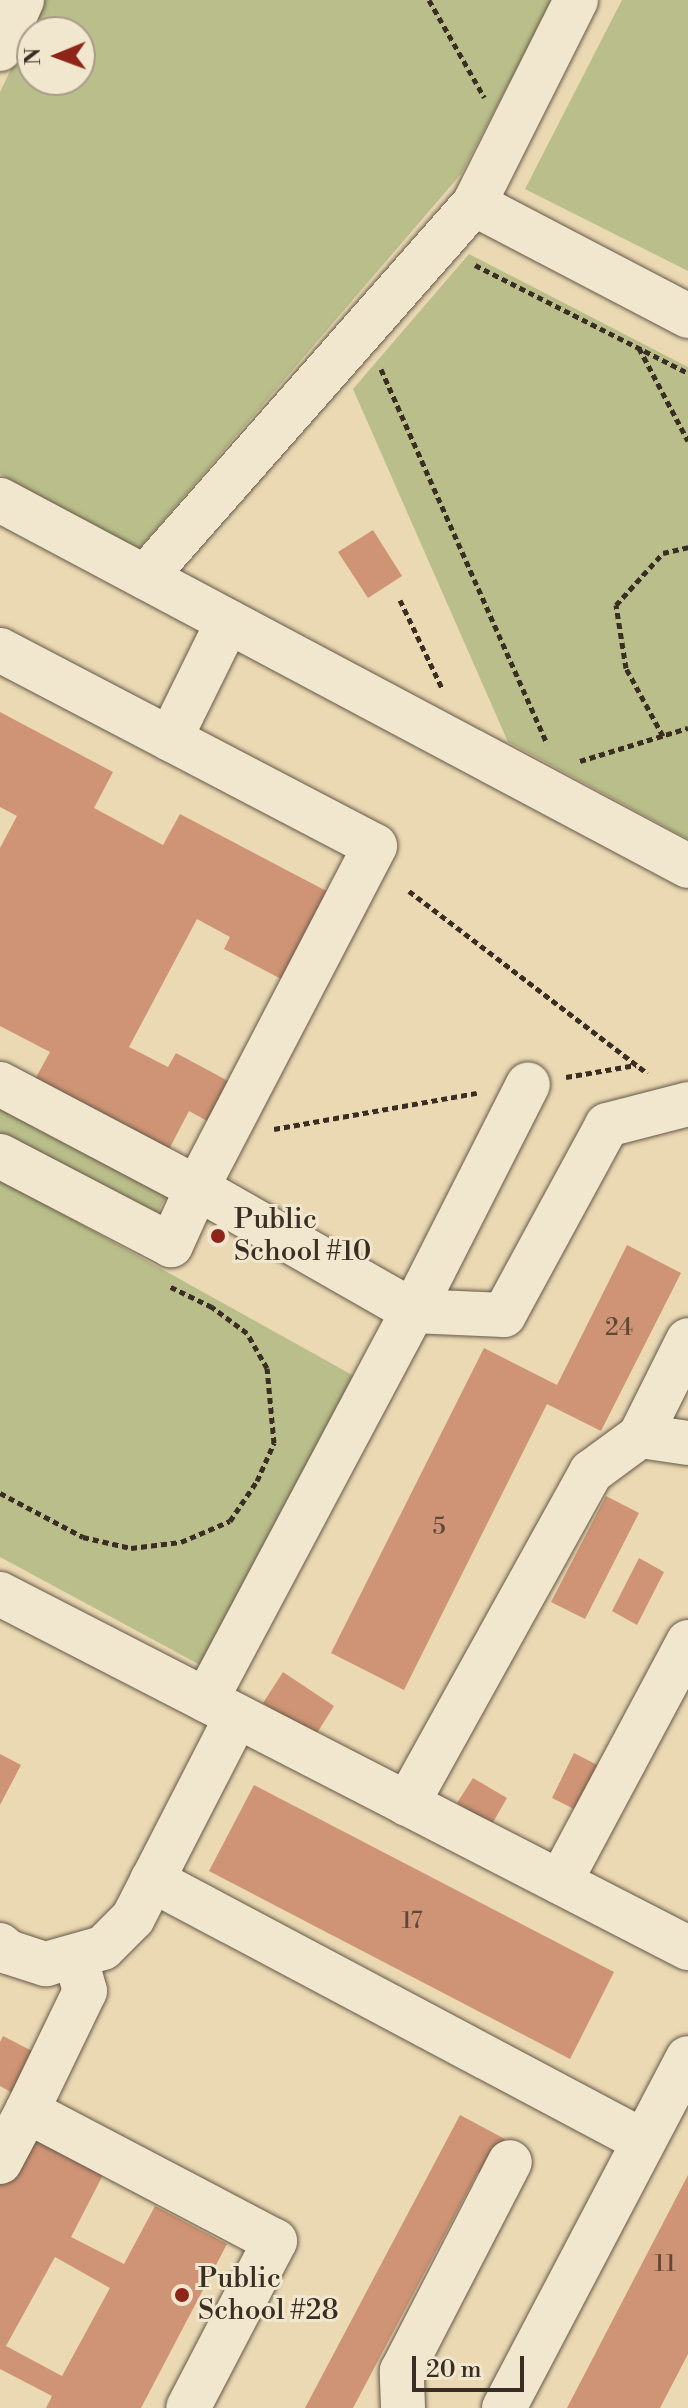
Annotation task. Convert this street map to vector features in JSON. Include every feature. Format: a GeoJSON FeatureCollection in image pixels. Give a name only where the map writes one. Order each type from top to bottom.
{"type":"FeatureCollection","features":[{"type":"Feature","properties":{"kind":"street"},"geometry":{"type":"LineString","coordinates":[[145,577],[474,204],[576,0]]}},
{"type":"Feature","properties":{"kind":"street"},"geometry":{"type":"LineString","coordinates":[[0,49],[19,2]]}},
{"type":"Feature","properties":{"kind":"street"},"geometry":{"type":"LineString","coordinates":[[474,204],[688,316]]}},
{"type":"Feature","properties":{"kind":"street"},"geometry":{"type":"LineString","coordinates":[[0,500],[688,866]]}},
{"type":"Feature","properties":{"kind":"street"},"geometry":{"type":"LineString","coordinates":[[170,739],[228,621]]}},
{"type":"Feature","properties":{"kind":"street"},"geometry":{"type":"LineString","coordinates":[[0,650],[375,846],[197,1188],[171,1245],[0,1156]]}},
{"type":"Feature","properties":{"kind":"street"},"geometry":{"type":"LineString","coordinates":[[0,1084],[197,1188],[413,1311],[504,1315],[607,1125],[688,1104]]}},
{"type":"Feature","properties":{"kind":"street"},"geometry":{"type":"LineString","coordinates":[[3,1955],[46,1964],[76,1959],[103,1948],[133,1918],[152,1880],[222,1708],[413,1311],[528,1084]]}},
{"type":"Feature","properties":{"kind":"street"},"geometry":{"type":"LineString","coordinates":[[407,1804],[591,1472],[640,1436],[688,1340]]}},
{"type":"Feature","properties":{"kind":"street"},"geometry":{"type":"LineString","coordinates":[[640,1436],[688,1443]]}},
{"type":"Feature","properties":{"kind":"street"},"geometry":{"type":"LineString","coordinates":[[0,1594],[688,1948]]}},
{"type":"Feature","properties":{"kind":"street"},"geometry":{"type":"LineString","coordinates":[[560,1882],[688,1642]]}},
{"type":"Feature","properties":{"kind":"street"},"geometry":{"type":"LineString","coordinates":[[152,1880],[643,2141]]}},
{"type":"Feature","properties":{"kind":"street"},"geometry":{"type":"LineString","coordinates":[[0,2162],[85,1991],[76,1959]]}},
{"type":"Feature","properties":{"kind":"street"},"geometry":{"type":"LineString","coordinates":[[504,2408],[688,2058]]}},
{"type":"Feature","properties":{"kind":"street"},"geometry":{"type":"LineString","coordinates":[[27,2111],[275,2241],[188,2408]]}},
{"type":"Feature","properties":{"kind":"street"},"geometry":{"type":"LineString","coordinates":[[403,2408],[402,2371],[510,2162]]}},
{"type":"Feature","properties":{"kind":"path"},"geometry":{"type":"LineString","coordinates":[[429,0],[508,140]]}},
{"type":"Feature","properties":{"kind":"path"},"geometry":{"type":"LineString","coordinates":[[463,276],[473,265],[688,373]]}},
{"type":"Feature","properties":{"kind":"path"},"geometry":{"type":"LineString","coordinates":[[639,347],[688,441]]}},
{"type":"Feature","properties":{"kind":"path"},"geometry":{"type":"LineString","coordinates":[[370,378],[380,367],[552,755],[539,749]]}},
{"type":"Feature","properties":{"kind":"path"},"geometry":{"type":"LineString","coordinates":[[663,736],[626,668],[616,605],[663,553],[688,547]]}},
{"type":"Feature","properties":{"kind":"path"},"geometry":{"type":"LineString","coordinates":[[400,600],[443,691]]}},
{"type":"Feature","properties":{"kind":"path"},"geometry":{"type":"LineString","coordinates":[[567,765],[688,728]]}},
{"type":"Feature","properties":{"kind":"path"},"geometry":{"type":"LineString","coordinates":[[409,891],[649,1074]]}},
{"type":"Feature","properties":{"kind":"path"},"geometry":{"type":"LineString","coordinates":[[223,1138],[636,1065]]}},
{"type":"Feature","properties":{"kind":"path"},"geometry":{"type":"LineString","coordinates":[[0,1493],[83,1537],[131,1548],[181,1542],[230,1521],[257,1481],[274,1443],[267,1368],[247,1333]]}},
{"type":"Feature","properties":{"kind":"green space"},"geometry":{"type":"Polygon","coordinates":[[[44,0],[553,0],[461,174],[138,550],[0,474],[0,92],[16,59],[16,96],[96,96],[96,16],[36,16],[44,0]]]}},
{"type":"Feature","properties":{"kind":"green space"},"geometry":{"type":"Polygon","coordinates":[[[622,0],[688,0],[688,271],[525,189],[622,0]]]}},
{"type":"Feature","properties":{"kind":"green space"},"geometry":{"type":"Polygon","coordinates":[[[469,254],[688,367],[688,839],[508,742],[353,389],[469,254]]]}},
{"type":"Feature","properties":{"kind":"green space"},"geometry":{"type":"Polygon","coordinates":[[[0,1091],[174,1181],[149,1229],[0,1152],[0,1091]]]}},
{"type":"Feature","properties":{"kind":"green space"},"geometry":{"type":"Polygon","coordinates":[[[0,1179],[354,1376],[202,1666],[0,1557],[0,1179]]]}},
{"type":"Feature","properties":{"kind":"building"},"geometry":{"type":"Polygon","coordinates":[[[373,530],[402,576],[368,598],[338,552],[373,530]]]}},
{"type":"Feature","properties":{"kind":"building"},"geometry":{"type":"Polygon","coordinates":[[[0,712],[113,772],[94,808],[163,845],[180,814],[334,895],[287,982],[224,949],[230,937],[197,919],[129,1047],[168,1067],[176,1053],[230,1082],[209,1122],[189,1111],[167,1153],[34,1081],[50,1052],[0,1026],[0,848],[17,816],[0,807],[0,712]]]}},
{"type":"Feature","properties":{"kind":"building"},"geometry":{"type":"Polygon","coordinates":[[[627,1245],[681,1273],[601,1431],[547,1404],[404,1690],[331,1653],[484,1348],[557,1385],[627,1245]]]}},
{"type":"Feature","properties":{"kind":"building"},"geometry":{"type":"Polygon","coordinates":[[[606,1496],[639,1513],[585,1619],[551,1602],[606,1496]]]}},
{"type":"Feature","properties":{"kind":"building"},"geometry":{"type":"Polygon","coordinates":[[[639,1558],[664,1572],[637,1625],[612,1611],[639,1558]]]}},
{"type":"Feature","properties":{"kind":"building"},"geometry":{"type":"Polygon","coordinates":[[[283,1672],[334,1706],[315,1736],[263,1703],[283,1672]]]}},
{"type":"Feature","properties":{"kind":"building"},"geometry":{"type":"Polygon","coordinates":[[[574,1753],[605,1769],[582,1813],[552,1798],[574,1753]]]}},
{"type":"Feature","properties":{"kind":"building"},"geometry":{"type":"Polygon","coordinates":[[[0,1754],[21,1765],[0,1805],[0,1754]]]}},
{"type":"Feature","properties":{"kind":"building"},"geometry":{"type":"Polygon","coordinates":[[[473,1778],[507,1798],[492,1824],[457,1803],[473,1778]]]}},
{"type":"Feature","properties":{"kind":"building"},"geometry":{"type":"Polygon","coordinates":[[[254,1785],[614,1972],[570,2059],[209,1871],[254,1785]]]}},
{"type":"Feature","properties":{"kind":"building"},"geometry":{"type":"Polygon","coordinates":[[[3,2036],[36,2053],[14,2094],[0,2086],[0,2042],[3,2036]]]}},
{"type":"Feature","properties":{"kind":"building"},"geometry":{"type":"Polygon","coordinates":[[[460,2115],[505,2139],[485,2176],[478,2172],[353,2408],[305,2408],[460,2115]]]}},
{"type":"Feature","properties":{"kind":"building"},"geometry":{"type":"Polygon","coordinates":[[[27,2132],[104,2173],[71,2237],[124,2264],[155,2206],[227,2244],[141,2408],[46,2408],[52,2396],[0,2369],[0,2184],[27,2132]],[[55,2257],[6,2346],[62,2376],[110,2288],[55,2257]]]}},
{"type":"Feature","properties":{"kind":"building"},"geometry":{"type":"Polygon","coordinates":[[[688,2175],[688,2354],[660,2408],[567,2408],[688,2175]]]}},
{"type":"Feature","properties":{"kind":"place","name":"Public School #10"},"geometry":{"type":"Point","coordinates":[218,1236]}},
{"type":"Feature","properties":{"kind":"place","name":"Public School #28"},"geometry":{"type":"Point","coordinates":[182,2295]}}]}
